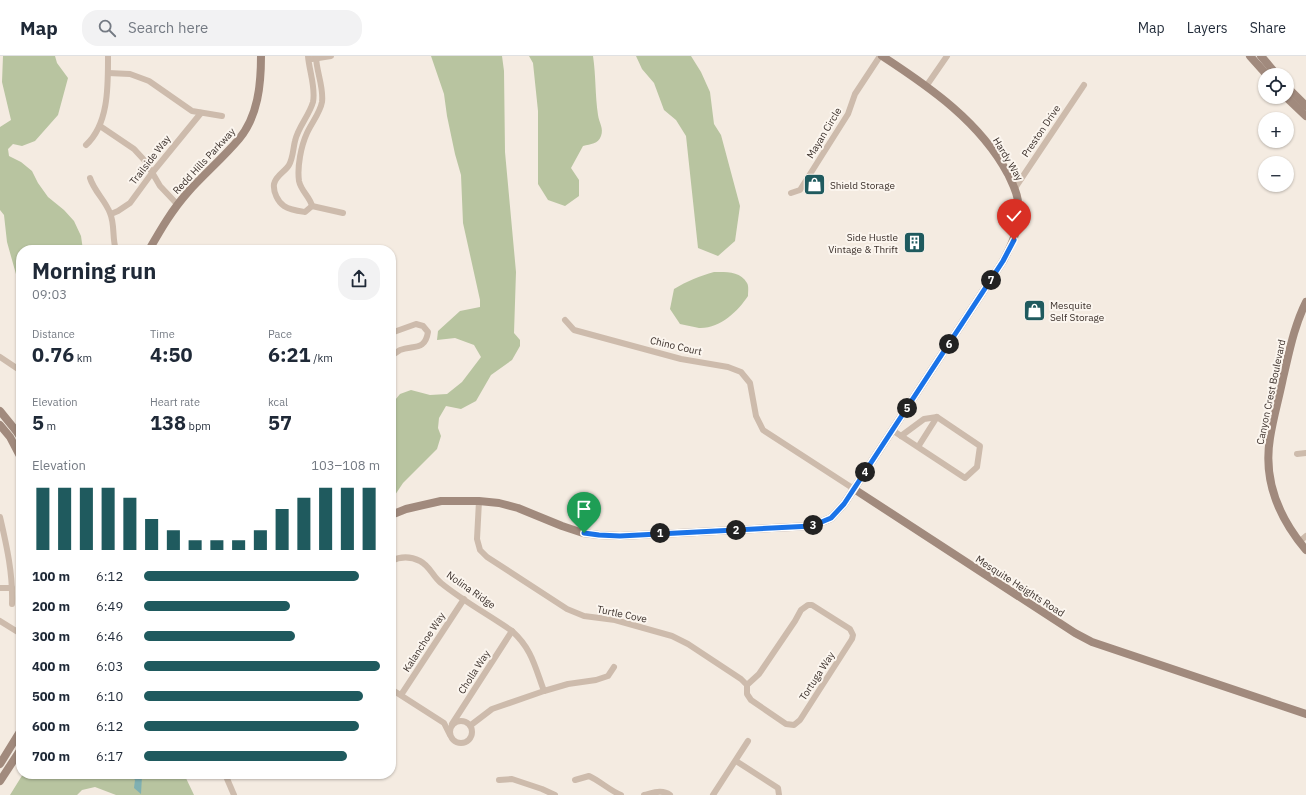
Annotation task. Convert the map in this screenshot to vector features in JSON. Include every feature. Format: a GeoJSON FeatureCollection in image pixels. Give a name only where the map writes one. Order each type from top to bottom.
{"type":"FeatureCollection","features":[{"type":"Feature","properties":{"kind":"main road","name":"Redd Hills Parkway"},"geometry":{"type":"LineString","coordinates":[[152,245],[165,221],[177,204],[240,138],[248,125],[259,94],[261,56]]}},
{"type":"Feature","properties":{"kind":"main road","name":"Hardy Way"},"geometry":{"type":"LineString","coordinates":[[396,513],[406,509],[441,501],[479,501],[499,503],[584,533],[620,536],[812,526],[831,518],[844,504],[1003,261],[1014,240],[1018,223],[1018,202],[1015,188],[1001,161],[986,141],[965,118],[927,86],[881,56]]}},
{"type":"Feature","properties":{"kind":"main road"},"geometry":{"type":"LineString","coordinates":[[1250,56],[1261,68]]}},
{"type":"Feature","properties":{"kind":"main road"},"geometry":{"type":"LineString","coordinates":[[1260,56],[1271,68]]}},
{"type":"Feature","properties":{"kind":"main road"},"geometry":{"type":"LineString","coordinates":[[1294,94],[1306,106]]}},
{"type":"Feature","properties":{"kind":"main road"},"geometry":{"type":"LineString","coordinates":[[1293,104],[1306,116]]}},
{"type":"Feature","properties":{"kind":"main road","name":"Canyon Crest Boulevard"},"geometry":{"type":"LineString","coordinates":[[1306,302],[1292,339],[1270,438],[1268,467],[1273,494],[1282,517],[1306,550]]}},
{"type":"Feature","properties":{"kind":"main road"},"geometry":{"type":"LineString","coordinates":[[0,411],[16,429]]}},
{"type":"Feature","properties":{"kind":"main road"},"geometry":{"type":"LineString","coordinates":[[0,425],[10,437],[16,448]]}},
{"type":"Feature","properties":{"kind":"main road"},"geometry":{"type":"LineString","coordinates":[[10,437],[16,435]]}},
{"type":"Feature","properties":{"kind":"main road","name":"Mesquite Heights Road"},"geometry":{"type":"LineString","coordinates":[[854,489],[1068,629],[1092,642],[1306,714]]}},
{"type":"Feature","properties":{"kind":"main road"},"geometry":{"type":"LineString","coordinates":[[0,764],[16,738]]}},
{"type":"Feature","properties":{"kind":"main road"},"geometry":{"type":"LineString","coordinates":[[0,781],[16,757]]}},
{"type":"Feature","properties":{"kind":"street"},"geometry":{"type":"LineString","coordinates":[[86,145],[93,138],[100,126],[104,113],[108,56]]}},
{"type":"Feature","properties":{"kind":"street"},"geometry":{"type":"LineString","coordinates":[[312,206],[305,212],[284,206],[275,194],[274,185],[280,174],[288,166],[292,157],[297,133],[310,111],[313,100],[308,58],[330,56]]}},
{"type":"Feature","properties":{"kind":"street","name":"Mayan Circle"},"geometry":{"type":"LineString","coordinates":[[791,193],[800,190],[848,114],[855,94],[881,56]]}},
{"type":"Feature","properties":{"kind":"street"},"geometry":{"type":"LineString","coordinates":[[927,86],[947,56]]}},
{"type":"Feature","properties":{"kind":"street"},"geometry":{"type":"LineString","coordinates":[[312,206],[300,182],[298,170],[307,133],[322,102],[322,92],[316,58]]}},
{"type":"Feature","properties":{"kind":"street"},"geometry":{"type":"LineString","coordinates":[[108,73],[130,74],[149,81],[192,111],[222,116]]}},
{"type":"Feature","properties":{"kind":"street","name":"Preston Drive"},"geometry":{"type":"LineString","coordinates":[[1015,188],[1084,85]]}},
{"type":"Feature","properties":{"kind":"street","name":"Trailside Way"},"geometry":{"type":"LineString","coordinates":[[111,214],[130,203],[152,173],[201,113]]}},
{"type":"Feature","properties":{"kind":"street"},"geometry":{"type":"LineString","coordinates":[[100,126],[134,149],[146,162],[160,186],[177,204]]}},
{"type":"Feature","properties":{"kind":"street"},"geometry":{"type":"LineString","coordinates":[[90,178],[93,188],[104,201],[111,214],[115,245]]}},
{"type":"Feature","properties":{"kind":"street"},"geometry":{"type":"LineString","coordinates":[[312,206],[343,213]]}},
{"type":"Feature","properties":{"kind":"street","name":"Chino Court"},"geometry":{"type":"LineString","coordinates":[[565,320],[574,330],[681,359],[728,366],[741,372],[750,383],[756,416]]}},
{"type":"Feature","properties":{"kind":"street"},"geometry":{"type":"LineString","coordinates":[[396,331],[416,324],[423,326],[428,332],[426,340],[420,346],[396,353]]}},
{"type":"Feature","properties":{"kind":"street"},"geometry":{"type":"LineString","coordinates":[[0,357],[16,368]]}},
{"type":"Feature","properties":{"kind":"street","name":"Mesquite Heights Road"},"geometry":{"type":"LineString","coordinates":[[756,416],[763,430],[854,489]]}},
{"type":"Feature","properties":{"kind":"street"},"geometry":{"type":"LineString","coordinates":[[892,430],[901,436],[918,447],[965,478],[977,467],[980,446],[937,417],[924,419],[901,436]]}},
{"type":"Feature","properties":{"kind":"street"},"geometry":{"type":"LineString","coordinates":[[918,447],[937,417]]}},
{"type":"Feature","properties":{"kind":"street"},"geometry":{"type":"LineString","coordinates":[[1297,454],[1306,453]]}},
{"type":"Feature","properties":{"kind":"street","name":"Turtle Cove"},"geometry":{"type":"LineString","coordinates":[[479,501],[477,540],[480,550],[487,557],[567,609],[584,616],[615,620],[672,636],[688,644],[741,679],[747,685],[747,694],[751,700],[786,724],[794,725]]}},
{"type":"Feature","properties":{"kind":"street"},"geometry":{"type":"LineString","coordinates":[[0,517],[9,553],[12,604]]}},
{"type":"Feature","properties":{"kind":"street"},"geometry":{"type":"LineString","coordinates":[[1299,542],[1306,536]]}},
{"type":"Feature","properties":{"kind":"street","name":"Nolina Ridge"},"geometry":{"type":"LineString","coordinates":[[396,558],[411,557],[422,562],[431,570],[439,582],[512,631],[522,640],[531,654],[544,691]]}},
{"type":"Feature","properties":{"kind":"street"},"geometry":{"type":"LineString","coordinates":[[0,588],[12,588]]}},
{"type":"Feature","properties":{"kind":"street","name":"Kalanchoe Way"},"geometry":{"type":"LineString","coordinates":[[401,695],[464,599]]}},
{"type":"Feature","properties":{"kind":"street","name":"Tortuga Way"},"geometry":{"type":"LineString","coordinates":[[747,685],[759,674],[801,610],[808,605],[812,605],[850,629],[853,635],[852,639],[800,720],[794,725]]}},
{"type":"Feature","properties":{"kind":"street"},"geometry":{"type":"LineString","coordinates":[[0,621],[16,631]]}},
{"type":"Feature","properties":{"kind":"street","name":"Cholla Way"},"geometry":{"type":"LineString","coordinates":[[452,724],[512,631]]}},
{"type":"Feature","properties":{"kind":"street"},"geometry":{"type":"LineString","coordinates":[[470,725],[492,709],[568,684],[596,680],[608,676],[614,667]]}},
{"type":"Feature","properties":{"kind":"street"},"geometry":{"type":"LineString","coordinates":[[396,692],[444,723],[450,735],[455,742],[464,742],[471,736],[472,733],[470,725],[468,722],[462,720],[458,721],[452,724],[450,735]]}},
{"type":"Feature","properties":{"kind":"street"},"geometry":{"type":"LineString","coordinates":[[713,795],[748,741]]}},
{"type":"Feature","properties":{"kind":"street"},"geometry":{"type":"LineString","coordinates":[[736,761],[778,788],[779,795]]}},
{"type":"Feature","properties":{"kind":"street"},"geometry":{"type":"LineString","coordinates":[[575,780],[589,776],[621,795]]}},
{"type":"Feature","properties":{"kind":"street"},"geometry":{"type":"LineString","coordinates":[[227,779],[234,795]]}},
{"type":"Feature","properties":{"kind":"street"},"geometry":{"type":"LineString","coordinates":[[499,780],[512,779],[555,795]]}},
{"type":"Feature","properties":{"kind":"street"},"geometry":{"type":"LineString","coordinates":[[539,795],[542,789]]}},
{"type":"Feature","properties":{"kind":"street"},"geometry":{"type":"LineString","coordinates":[[644,795],[658,792],[670,795]]}},
{"type":"Feature","properties":{"kind":"green space"},"geometry":{"type":"Polygon","coordinates":[[[3,56],[55,56],[57,63],[68,78],[58,115],[35,141],[22,146],[13,144],[8,149],[9,156],[21,162],[32,171],[48,197],[64,210],[74,221],[81,236],[82,245],[16,245],[16,274],[7,242],[4,215],[0,210],[0,127],[11,120],[2,82],[3,56]]]}},
{"type":"Feature","properties":{"kind":"green space"},"geometry":{"type":"Polygon","coordinates":[[[431,56],[502,56],[504,71],[505,152],[516,272],[514,333],[520,340],[520,346],[512,360],[491,375],[476,401],[461,409],[446,406],[439,418],[438,428],[441,436],[437,449],[403,483],[396,494],[396,399],[400,394],[411,390],[430,395],[447,394],[462,382],[481,357],[474,345],[455,338],[437,340],[438,331],[460,311],[480,307],[480,300],[463,223],[461,175],[447,116],[444,94],[431,56]]]}},
{"type":"Feature","properties":{"kind":"green space"},"geometry":{"type":"Polygon","coordinates":[[[529,56],[593,56],[597,108],[602,133],[600,139],[596,142],[583,146],[571,168],[579,180],[579,196],[565,206],[548,200],[538,184],[538,111],[533,63],[529,56]]]}},
{"type":"Feature","properties":{"kind":"green space"},"geometry":{"type":"Polygon","coordinates":[[[636,56],[691,56],[701,72],[710,92],[714,124],[721,135],[740,206],[735,241],[718,256],[698,248],[686,136],[676,120],[664,110],[654,83],[642,69],[636,56]]]}},
{"type":"Feature","properties":{"kind":"green space"},"geometry":{"type":"Polygon","coordinates":[[[714,272],[733,273],[741,276],[748,284],[748,296],[734,313],[714,326],[699,328],[680,324],[670,309],[674,289],[694,279],[714,272]]]}},
{"type":"Feature","properties":{"kind":"green space"},"geometry":{"type":"Polygon","coordinates":[[[20,779],[186,779],[194,795],[116,795],[95,787],[82,790],[77,795],[10,795],[20,779]]]}},
{"type":"Feature","properties":{"kind":"water"},"geometry":{"type":"Polygon","coordinates":[[[134,779],[142,779],[141,794],[134,788],[134,779]]]}},
{"type":"Feature","properties":{"kind":"place","name":"Shield Storage"},"geometry":{"type":"Point","coordinates":[815,185]}},
{"type":"Feature","properties":{"kind":"place","name":"Side Hustle Vintage & Thrift"},"geometry":{"type":"Point","coordinates":[914,243]}},
{"type":"Feature","properties":{"kind":"place","name":"Mesquite Self Storage"},"geometry":{"type":"Point","coordinates":[1035,311]}},
{"type":"Feature","properties":{"kind":"route"},"geometry":{"type":"LineString","coordinates":[[584,533],[620,536],[812,526],[831,518],[844,504],[1003,261],[1014,240]]}}]}
